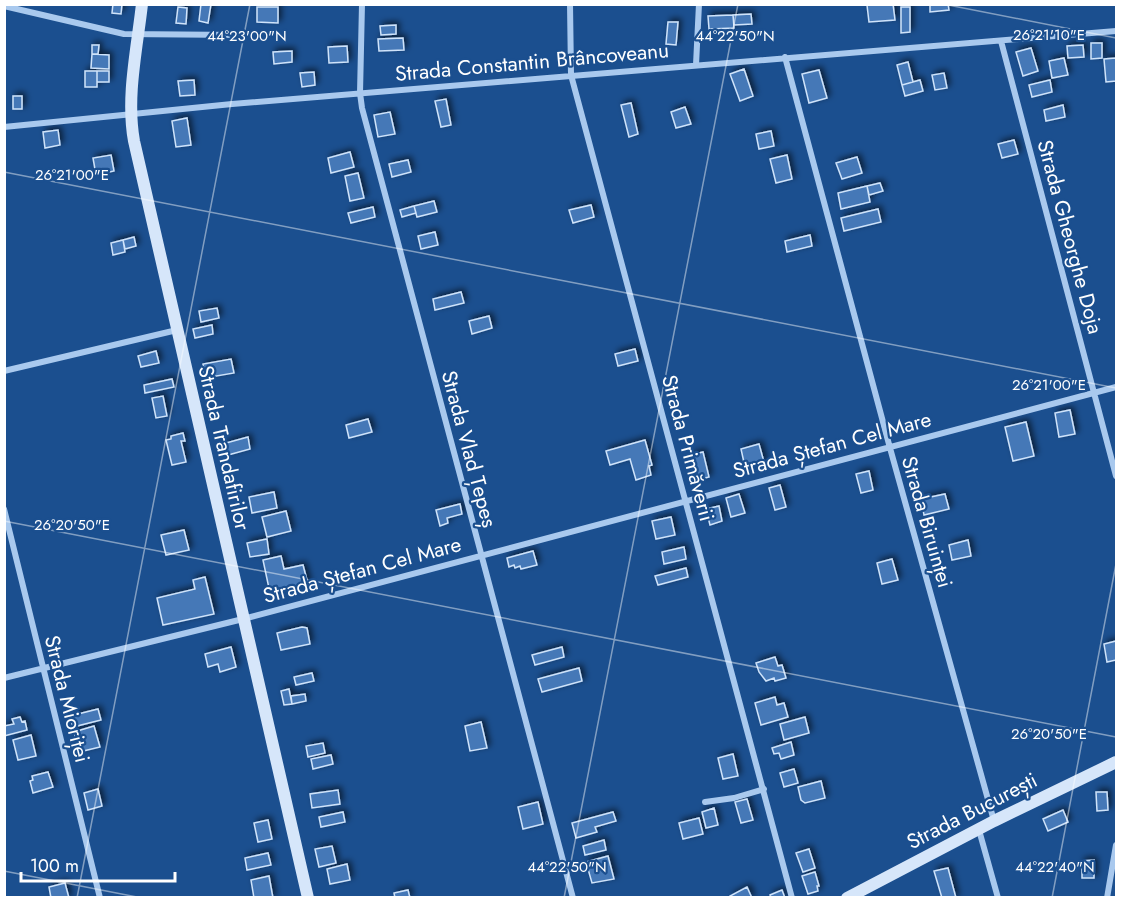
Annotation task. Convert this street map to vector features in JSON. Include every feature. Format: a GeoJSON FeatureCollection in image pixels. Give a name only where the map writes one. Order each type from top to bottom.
{"type":"FeatureCollection","features":[{"type":"Feature","properties":{"kind":"main road","name":"Strada Trandafirilor"},"geometry":{"type":"LineString","coordinates":[[142,4],[131,114],[134,141],[308,897]]}},
{"type":"Feature","properties":{"kind":"main road","name":"Strada București"},"geometry":{"type":"LineString","coordinates":[[847,897],[994,821],[1116,762]]}},
{"type":"Feature","properties":{"kind":"street","name":"Strada Vlad Țepeș"},"geometry":{"type":"LineString","coordinates":[[362,4],[360,93],[362,108],[573,897]]}},
{"type":"Feature","properties":{"kind":"street","name":"Strada Primăverii"},"geometry":{"type":"LineString","coordinates":[[570,4],[570,75],[792,897]]}},
{"type":"Feature","properties":{"kind":"street"},"geometry":{"type":"LineString","coordinates":[[696,65],[699,4]]}},
{"type":"Feature","properties":{"kind":"street"},"geometry":{"type":"LineString","coordinates":[[4,6],[124,34],[239,35]]}},
{"type":"Feature","properties":{"kind":"street","name":"Strada Constantin Brâncoveanu"},"geometry":{"type":"LineString","coordinates":[[4,127],[360,93],[1116,31]]}},
{"type":"Feature","properties":{"kind":"street","name":"Strada Gheorghe Doja"},"geometry":{"type":"LineString","coordinates":[[1001,41],[1116,476]]}},
{"type":"Feature","properties":{"kind":"street","name":"Strada Biruinței"},"geometry":{"type":"LineString","coordinates":[[785,57],[890,448],[994,821]]}},
{"type":"Feature","properties":{"kind":"street"},"geometry":{"type":"LineString","coordinates":[[4,371],[177,330]]}},
{"type":"Feature","properties":{"kind":"street","name":"Strada Ștefan Cel Mare"},"geometry":{"type":"LineString","coordinates":[[4,678],[243,620],[1116,387]]}},
{"type":"Feature","properties":{"kind":"street","name":"Strada Mioriței"},"geometry":{"type":"LineString","coordinates":[[4,509],[100,897]]}},
{"type":"Feature","properties":{"kind":"street"},"geometry":{"type":"LineString","coordinates":[[705,802],[734,798],[764,789]]}},
{"type":"Feature","properties":{"kind":"street"},"geometry":{"type":"LineString","coordinates":[[980,830],[998,897]]}},
{"type":"Feature","properties":{"kind":"street"},"geometry":{"type":"LineString","coordinates":[[1107,897],[1116,845]]}},
{"type":"Feature","properties":{"kind":"building"},"geometry":{"type":"Polygon","coordinates":[[[113,4],[122,4],[121,14],[112,13],[113,4]]]}},
{"type":"Feature","properties":{"kind":"building"},"geometry":{"type":"Polygon","coordinates":[[[201,4],[211,4],[208,23],[199,21],[201,4]]]}},
{"type":"Feature","properties":{"kind":"building"},"geometry":{"type":"Polygon","coordinates":[[[893,4],[895,20],[869,22],[867,5],[893,4]]]}},
{"type":"Feature","properties":{"kind":"building"},"geometry":{"type":"Polygon","coordinates":[[[930,4],[948,4],[949,10],[930,12],[930,4]]]}},
{"type":"Feature","properties":{"kind":"building"},"geometry":{"type":"Polygon","coordinates":[[[178,7],[187,8],[186,24],[176,23],[178,7]]]}},
{"type":"Feature","properties":{"kind":"building"},"geometry":{"type":"Polygon","coordinates":[[[257,7],[278,7],[278,23],[257,22],[257,7]]]}},
{"type":"Feature","properties":{"kind":"building"},"geometry":{"type":"Polygon","coordinates":[[[901,7],[910,7],[910,32],[901,33],[901,7]]]}},
{"type":"Feature","properties":{"kind":"building"},"geometry":{"type":"Polygon","coordinates":[[[751,14],[752,24],[734,25],[733,15],[751,14]]]}},
{"type":"Feature","properties":{"kind":"building"},"geometry":{"type":"Polygon","coordinates":[[[733,15],[734,28],[709,29],[708,16],[733,15]]]}},
{"type":"Feature","properties":{"kind":"building"},"geometry":{"type":"Polygon","coordinates":[[[668,22],[678,22],[676,45],[666,44],[668,22]]]}},
{"type":"Feature","properties":{"kind":"building"},"geometry":{"type":"Polygon","coordinates":[[[396,25],[396,34],[381,35],[380,26],[396,25]]]}},
{"type":"Feature","properties":{"kind":"building"},"geometry":{"type":"Polygon","coordinates":[[[403,38],[404,50],[379,51],[378,39],[403,38]]]}},
{"type":"Feature","properties":{"kind":"building"},"geometry":{"type":"Polygon","coordinates":[[[1091,43],[1102,43],[1102,58],[1091,59],[1091,43]]]}},
{"type":"Feature","properties":{"kind":"building"},"geometry":{"type":"Polygon","coordinates":[[[92,45],[99,45],[98,54],[92,54],[92,45]]]}},
{"type":"Feature","properties":{"kind":"building"},"geometry":{"type":"Polygon","coordinates":[[[1083,45],[1084,57],[1068,58],[1067,46],[1083,45]]]}},
{"type":"Feature","properties":{"kind":"building"},"geometry":{"type":"Polygon","coordinates":[[[347,46],[348,62],[329,63],[328,47],[347,46]]]}},
{"type":"Feature","properties":{"kind":"building"},"geometry":{"type":"Polygon","coordinates":[[[1031,48],[1038,71],[1023,76],[1016,52],[1031,48]]]}},
{"type":"Feature","properties":{"kind":"building"},"geometry":{"type":"Polygon","coordinates":[[[292,51],[292,62],[274,64],[273,52],[292,51]]]}},
{"type":"Feature","properties":{"kind":"building"},"geometry":{"type":"Polygon","coordinates":[[[92,54],[109,55],[109,69],[91,68],[92,54]]]}},
{"type":"Feature","properties":{"kind":"building"},"geometry":{"type":"Polygon","coordinates":[[[1064,58],[1068,75],[1052,78],[1049,61],[1064,58]]]}},
{"type":"Feature","properties":{"kind":"building"},"geometry":{"type":"Polygon","coordinates":[[[1116,58],[1116,81],[1106,82],[1104,59],[1116,58]]]}},
{"type":"Feature","properties":{"kind":"building"},"geometry":{"type":"Polygon","coordinates":[[[908,62],[913,82],[902,85],[897,65],[908,62]]]}},
{"type":"Feature","properties":{"kind":"building"},"geometry":{"type":"Polygon","coordinates":[[[744,69],[753,96],[740,101],[730,74],[744,69]]]}},
{"type":"Feature","properties":{"kind":"building"},"geometry":{"type":"Polygon","coordinates":[[[819,70],[827,98],[809,103],[802,74],[819,70]]]}},
{"type":"Feature","properties":{"kind":"building"},"geometry":{"type":"Polygon","coordinates":[[[85,71],[97,71],[97,87],[85,87],[85,71]]]}},
{"type":"Feature","properties":{"kind":"building"},"geometry":{"type":"Polygon","coordinates":[[[97,71],[109,71],[109,82],[97,82],[97,71]]]}},
{"type":"Feature","properties":{"kind":"building"},"geometry":{"type":"Polygon","coordinates":[[[314,72],[315,85],[302,87],[300,73],[314,72]]]}},
{"type":"Feature","properties":{"kind":"building"},"geometry":{"type":"Polygon","coordinates":[[[944,73],[947,88],[935,90],[932,75],[944,73]]]}},
{"type":"Feature","properties":{"kind":"building"},"geometry":{"type":"Polygon","coordinates":[[[194,80],[195,95],[180,96],[178,81],[194,80]]]}},
{"type":"Feature","properties":{"kind":"building"},"geometry":{"type":"Polygon","coordinates":[[[920,80],[923,91],[905,96],[902,85],[920,80]]]}},
{"type":"Feature","properties":{"kind":"building"},"geometry":{"type":"Polygon","coordinates":[[[1050,80],[1052,92],[1032,97],[1029,85],[1050,80]]]}},
{"type":"Feature","properties":{"kind":"building"},"geometry":{"type":"Polygon","coordinates":[[[13,96],[22,96],[22,109],[13,109],[13,96]]]}},
{"type":"Feature","properties":{"kind":"building"},"geometry":{"type":"Polygon","coordinates":[[[446,99],[451,125],[441,127],[435,101],[446,99]]]}},
{"type":"Feature","properties":{"kind":"building"},"geometry":{"type":"Polygon","coordinates":[[[631,103],[638,134],[629,137],[621,105],[631,103]]]}},
{"type":"Feature","properties":{"kind":"building"},"geometry":{"type":"Polygon","coordinates":[[[1063,105],[1065,117],[1046,121],[1044,110],[1063,105]]]}},
{"type":"Feature","properties":{"kind":"building"},"geometry":{"type":"Polygon","coordinates":[[[685,107],[691,124],[676,128],[671,112],[685,107]]]}},
{"type":"Feature","properties":{"kind":"building"},"geometry":{"type":"Polygon","coordinates":[[[390,112],[395,134],[378,137],[374,115],[390,112]]]}},
{"type":"Feature","properties":{"kind":"building"},"geometry":{"type":"Polygon","coordinates":[[[187,118],[191,145],[176,147],[172,121],[187,118]]]}},
{"type":"Feature","properties":{"kind":"building"},"geometry":{"type":"Polygon","coordinates":[[[58,130],[60,145],[45,148],[43,132],[58,130]]]}},
{"type":"Feature","properties":{"kind":"building"},"geometry":{"type":"Polygon","coordinates":[[[771,131],[774,146],[759,149],[756,134],[771,131]]]}},
{"type":"Feature","properties":{"kind":"building"},"geometry":{"type":"Polygon","coordinates":[[[1014,140],[1018,154],[1002,158],[998,144],[1014,140]]]}},
{"type":"Feature","properties":{"kind":"building"},"geometry":{"type":"Polygon","coordinates":[[[350,152],[354,167],[331,173],[328,158],[350,152]]]}},
{"type":"Feature","properties":{"kind":"building"},"geometry":{"type":"Polygon","coordinates":[[[111,155],[114,171],[96,175],[93,158],[111,155]]]}},
{"type":"Feature","properties":{"kind":"building"},"geometry":{"type":"Polygon","coordinates":[[[787,155],[792,179],[776,183],[770,159],[787,155]]]}},
{"type":"Feature","properties":{"kind":"building"},"geometry":{"type":"Polygon","coordinates":[[[857,157],[862,173],[842,179],[836,163],[857,157]]]}},
{"type":"Feature","properties":{"kind":"building"},"geometry":{"type":"Polygon","coordinates":[[[408,160],[411,172],[392,177],[389,164],[408,160]]]}},
{"type":"Feature","properties":{"kind":"building"},"geometry":{"type":"Polygon","coordinates":[[[358,173],[364,198],[350,201],[345,176],[358,173]]]}},
{"type":"Feature","properties":{"kind":"building"},"geometry":{"type":"Polygon","coordinates":[[[880,183],[883,191],[869,195],[867,186],[880,183]]]}},
{"type":"Feature","properties":{"kind":"building"},"geometry":{"type":"Polygon","coordinates":[[[867,186],[870,202],[841,209],[838,193],[867,186]]]}},
{"type":"Feature","properties":{"kind":"building"},"geometry":{"type":"Polygon","coordinates":[[[434,201],[437,212],[417,217],[414,206],[434,201]]]}},
{"type":"Feature","properties":{"kind":"building"},"geometry":{"type":"Polygon","coordinates":[[[591,205],[594,217],[573,223],[569,210],[591,205]]]}},
{"type":"Feature","properties":{"kind":"building"},"geometry":{"type":"Polygon","coordinates":[[[414,206],[416,213],[402,217],[400,210],[414,206]]]}},
{"type":"Feature","properties":{"kind":"building"},"geometry":{"type":"Polygon","coordinates":[[[373,207],[375,217],[351,223],[348,213],[373,207]]]}},
{"type":"Feature","properties":{"kind":"building"},"geometry":{"type":"Polygon","coordinates":[[[878,209],[881,222],[844,231],[841,218],[878,209]]]}},
{"type":"Feature","properties":{"kind":"building"},"geometry":{"type":"Polygon","coordinates":[[[435,232],[438,245],[421,249],[418,236],[435,232]]]}},
{"type":"Feature","properties":{"kind":"building"},"geometry":{"type":"Polygon","coordinates":[[[810,235],[812,246],[787,252],[785,241],[810,235]]]}},
{"type":"Feature","properties":{"kind":"building"},"geometry":{"type":"Polygon","coordinates":[[[134,237],[136,246],[125,249],[123,240],[134,237]]]}},
{"type":"Feature","properties":{"kind":"building"},"geometry":{"type":"Polygon","coordinates":[[[123,240],[125,252],[113,255],[111,243],[123,240]]]}},
{"type":"Feature","properties":{"kind":"building"},"geometry":{"type":"Polygon","coordinates":[[[461,292],[464,303],[435,310],[433,299],[461,292]]]}},
{"type":"Feature","properties":{"kind":"building"},"geometry":{"type":"Polygon","coordinates":[[[217,308],[219,318],[201,322],[199,311],[217,308]]]}},
{"type":"Feature","properties":{"kind":"building"},"geometry":{"type":"Polygon","coordinates":[[[489,316],[492,328],[472,334],[469,321],[489,316]]]}},
{"type":"Feature","properties":{"kind":"building"},"geometry":{"type":"Polygon","coordinates":[[[212,325],[213,334],[195,338],[193,329],[212,325]]]}},
{"type":"Feature","properties":{"kind":"building"},"geometry":{"type":"Polygon","coordinates":[[[635,349],[638,361],[618,366],[615,354],[635,349]]]}},
{"type":"Feature","properties":{"kind":"building"},"geometry":{"type":"Polygon","coordinates":[[[156,351],[159,363],[141,367],[138,356],[156,351]]]}},
{"type":"Feature","properties":{"kind":"building"},"geometry":{"type":"Polygon","coordinates":[[[231,359],[234,373],[205,378],[203,364],[231,359]]]}},
{"type":"Feature","properties":{"kind":"building"},"geometry":{"type":"Polygon","coordinates":[[[172,379],[174,387],[145,393],[144,385],[172,379]]]}},
{"type":"Feature","properties":{"kind":"building"},"geometry":{"type":"Polygon","coordinates":[[[163,396],[167,416],[156,418],[152,398],[163,396]]]}},
{"type":"Feature","properties":{"kind":"building"},"geometry":{"type":"Polygon","coordinates":[[[1070,410],[1075,434],[1059,437],[1055,413],[1070,410]]]}},
{"type":"Feature","properties":{"kind":"building"},"geometry":{"type":"Polygon","coordinates":[[[368,419],[372,432],[349,438],[346,425],[368,419]]]}},
{"type":"Feature","properties":{"kind":"building"},"geometry":{"type":"Polygon","coordinates":[[[1026,422],[1034,456],[1013,461],[1005,427],[1026,422]]]}},
{"type":"Feature","properties":{"kind":"building"},"geometry":{"type":"Polygon","coordinates":[[[183,433],[185,441],[181,441],[186,462],[172,465],[166,440],[183,433]]]}},
{"type":"Feature","properties":{"kind":"building"},"geometry":{"type":"Polygon","coordinates":[[[248,437],[250,449],[228,455],[226,443],[248,437]]]}},
{"type":"Feature","properties":{"kind":"building"},"geometry":{"type":"Polygon","coordinates":[[[645,440],[652,465],[649,466],[651,475],[636,480],[630,459],[610,465],[606,451],[645,440]]]}},
{"type":"Feature","properties":{"kind":"building"},"geometry":{"type":"Polygon","coordinates":[[[759,444],[764,462],[745,467],[741,449],[759,444]]]}},
{"type":"Feature","properties":{"kind":"building"},"geometry":{"type":"Polygon","coordinates":[[[703,452],[709,477],[697,480],[691,455],[703,452]]]}},
{"type":"Feature","properties":{"kind":"building"},"geometry":{"type":"Polygon","coordinates":[[[869,471],[873,490],[861,493],[856,474],[869,471]]]}},
{"type":"Feature","properties":{"kind":"building"},"geometry":{"type":"Polygon","coordinates":[[[780,485],[786,507],[775,510],[769,488],[780,485]]]}},
{"type":"Feature","properties":{"kind":"building"},"geometry":{"type":"Polygon","coordinates":[[[274,492],[277,508],[252,513],[249,497],[274,492]]]}},
{"type":"Feature","properties":{"kind":"building"},"geometry":{"type":"Polygon","coordinates":[[[739,494],[745,513],[731,517],[726,498],[739,494]]]}},
{"type":"Feature","properties":{"kind":"building"},"geometry":{"type":"Polygon","coordinates":[[[945,494],[949,509],[924,515],[921,499],[945,494]]]}},
{"type":"Feature","properties":{"kind":"building"},"geometry":{"type":"Polygon","coordinates":[[[460,504],[462,514],[447,518],[448,523],[440,526],[436,510],[460,504]]]}},
{"type":"Feature","properties":{"kind":"building"},"geometry":{"type":"Polygon","coordinates":[[[719,506],[722,521],[710,525],[706,509],[719,506]]]}},
{"type":"Feature","properties":{"kind":"building"},"geometry":{"type":"Polygon","coordinates":[[[286,511],[291,531],[267,537],[262,517],[286,511]]]}},
{"type":"Feature","properties":{"kind":"building"},"geometry":{"type":"Polygon","coordinates":[[[671,517],[675,535],[656,539],[652,521],[671,517]]]}},
{"type":"Feature","properties":{"kind":"building"},"geometry":{"type":"Polygon","coordinates":[[[184,530],[189,550],[166,555],[161,535],[184,530]]]}},
{"type":"Feature","properties":{"kind":"building"},"geometry":{"type":"Polygon","coordinates":[[[267,539],[269,554],[250,557],[247,543],[267,539]]]}},
{"type":"Feature","properties":{"kind":"building"},"geometry":{"type":"Polygon","coordinates":[[[968,540],[971,556],[952,560],[949,545],[968,540]]]}},
{"type":"Feature","properties":{"kind":"building"},"geometry":{"type":"Polygon","coordinates":[[[684,547],[686,559],[664,564],[662,552],[684,547]]]}},
{"type":"Feature","properties":{"kind":"building"},"geometry":{"type":"Polygon","coordinates":[[[533,551],[537,565],[521,569],[520,566],[515,568],[514,565],[509,567],[507,558],[533,551]]]}},
{"type":"Feature","properties":{"kind":"building"},"geometry":{"type":"Polygon","coordinates":[[[281,556],[284,569],[303,565],[308,584],[270,593],[263,560],[281,556]]]}},
{"type":"Feature","properties":{"kind":"building"},"geometry":{"type":"Polygon","coordinates":[[[892,559],[898,580],[882,584],[877,563],[892,559]]]}},
{"type":"Feature","properties":{"kind":"building"},"geometry":{"type":"Polygon","coordinates":[[[686,568],[688,577],[658,585],[655,576],[686,568]]]}},
{"type":"Feature","properties":{"kind":"building"},"geometry":{"type":"Polygon","coordinates":[[[205,577],[214,614],[163,625],[157,598],[195,589],[193,580],[205,577]]]}},
{"type":"Feature","properties":{"kind":"building"},"geometry":{"type":"Polygon","coordinates":[[[302,627],[307,628],[310,644],[281,650],[277,633],[302,627]]]}},
{"type":"Feature","properties":{"kind":"building"},"geometry":{"type":"Polygon","coordinates":[[[1116,641],[1116,660],[1107,662],[1104,644],[1116,641]]]}},
{"type":"Feature","properties":{"kind":"building"},"geometry":{"type":"Polygon","coordinates":[[[231,647],[236,667],[220,672],[218,664],[208,667],[205,654],[231,647]]]}},
{"type":"Feature","properties":{"kind":"building"},"geometry":{"type":"Polygon","coordinates":[[[562,647],[564,657],[535,665],[532,655],[562,647]]]}},
{"type":"Feature","properties":{"kind":"building"},"geometry":{"type":"Polygon","coordinates":[[[775,657],[778,666],[782,665],[786,678],[766,681],[756,663],[775,657]]]}},
{"type":"Feature","properties":{"kind":"building"},"geometry":{"type":"Polygon","coordinates":[[[579,668],[582,681],[542,692],[538,679],[579,668]]]}},
{"type":"Feature","properties":{"kind":"building"},"geometry":{"type":"Polygon","coordinates":[[[312,673],[314,681],[296,685],[294,677],[312,673]]]}},
{"type":"Feature","properties":{"kind":"building"},"geometry":{"type":"Polygon","coordinates":[[[289,689],[292,704],[284,705],[281,691],[289,689]]]}},
{"type":"Feature","properties":{"kind":"building"},"geometry":{"type":"Polygon","coordinates":[[[305,694],[306,701],[292,704],[291,696],[305,694]]]}},
{"type":"Feature","properties":{"kind":"building"},"geometry":{"type":"Polygon","coordinates":[[[775,697],[777,705],[784,703],[788,717],[761,725],[755,703],[775,697]]]}},
{"type":"Feature","properties":{"kind":"building"},"geometry":{"type":"Polygon","coordinates":[[[98,709],[101,720],[73,727],[70,716],[98,709]]]}},
{"type":"Feature","properties":{"kind":"building"},"geometry":{"type":"Polygon","coordinates":[[[20,717],[22,722],[25,721],[27,730],[4,736],[4,726],[14,724],[12,719],[20,717]]]}},
{"type":"Feature","properties":{"kind":"building"},"geometry":{"type":"Polygon","coordinates":[[[805,717],[809,733],[784,740],[780,724],[805,717]]]}},
{"type":"Feature","properties":{"kind":"building"},"geometry":{"type":"Polygon","coordinates":[[[481,722],[487,748],[470,751],[465,726],[481,722]]]}},
{"type":"Feature","properties":{"kind":"building"},"geometry":{"type":"Polygon","coordinates":[[[94,726],[100,747],[79,752],[74,732],[94,726]]]}},
{"type":"Feature","properties":{"kind":"building"},"geometry":{"type":"Polygon","coordinates":[[[31,735],[36,756],[18,760],[13,740],[31,735]]]}},
{"type":"Feature","properties":{"kind":"building"},"geometry":{"type":"Polygon","coordinates":[[[791,742],[794,755],[781,759],[779,753],[774,754],[772,748],[791,742]]]}},
{"type":"Feature","properties":{"kind":"building"},"geometry":{"type":"Polygon","coordinates":[[[323,743],[325,753],[308,757],[306,746],[323,743]]]}},
{"type":"Feature","properties":{"kind":"building"},"geometry":{"type":"Polygon","coordinates":[[[733,754],[738,776],[723,779],[718,758],[733,754]]]}},
{"type":"Feature","properties":{"kind":"building"},"geometry":{"type":"Polygon","coordinates":[[[331,755],[333,764],[313,769],[311,759],[331,755]]]}},
{"type":"Feature","properties":{"kind":"building"},"geometry":{"type":"Polygon","coordinates":[[[794,769],[798,783],[784,787],[780,773],[794,769]]]}},
{"type":"Feature","properties":{"kind":"building"},"geometry":{"type":"Polygon","coordinates":[[[48,772],[53,787],[33,793],[30,781],[33,780],[32,776],[48,772]]]}},
{"type":"Feature","properties":{"kind":"building"},"geometry":{"type":"Polygon","coordinates":[[[821,781],[825,798],[805,803],[801,800],[798,787],[821,781]]]}},
{"type":"Feature","properties":{"kind":"building"},"geometry":{"type":"Polygon","coordinates":[[[98,789],[102,806],[88,810],[84,793],[98,789]]]}},
{"type":"Feature","properties":{"kind":"building"},"geometry":{"type":"Polygon","coordinates":[[[338,790],[340,804],[312,808],[310,794],[338,790]]]}},
{"type":"Feature","properties":{"kind":"building"},"geometry":{"type":"Polygon","coordinates":[[[1096,792],[1107,792],[1108,810],[1097,811],[1096,792]]]}},
{"type":"Feature","properties":{"kind":"building"},"geometry":{"type":"Polygon","coordinates":[[[747,799],[753,820],[741,823],[735,802],[747,799]]]}},
{"type":"Feature","properties":{"kind":"building"},"geometry":{"type":"Polygon","coordinates":[[[538,802],[543,824],[523,829],[518,807],[538,802]]]}},
{"type":"Feature","properties":{"kind":"building"},"geometry":{"type":"Polygon","coordinates":[[[714,808],[718,825],[706,828],[702,812],[714,808]]]}},
{"type":"Feature","properties":{"kind":"building"},"geometry":{"type":"Polygon","coordinates":[[[1063,810],[1068,822],[1048,831],[1043,819],[1063,810]]]}},
{"type":"Feature","properties":{"kind":"building"},"geometry":{"type":"Polygon","coordinates":[[[343,812],[345,822],[321,827],[319,817],[343,812]]]}},
{"type":"Feature","properties":{"kind":"building"},"geometry":{"type":"Polygon","coordinates":[[[613,812],[616,821],[595,827],[597,832],[576,838],[572,823],[613,812]]]}},
{"type":"Feature","properties":{"kind":"building"},"geometry":{"type":"Polygon","coordinates":[[[699,818],[703,834],[683,839],[679,823],[699,818]]]}},
{"type":"Feature","properties":{"kind":"building"},"geometry":{"type":"Polygon","coordinates":[[[268,820],[272,839],[258,842],[254,823],[268,820]]]}},
{"type":"Feature","properties":{"kind":"building"},"geometry":{"type":"Polygon","coordinates":[[[604,840],[606,850],[585,855],[583,846],[604,840]]]}},
{"type":"Feature","properties":{"kind":"building"},"geometry":{"type":"Polygon","coordinates":[[[332,846],[336,863],[319,867],[315,849],[332,846]]]}},
{"type":"Feature","properties":{"kind":"building"},"geometry":{"type":"Polygon","coordinates":[[[809,849],[815,868],[803,872],[796,853],[809,849]]]}},
{"type":"Feature","properties":{"kind":"building"},"geometry":{"type":"Polygon","coordinates":[[[268,853],[271,865],[247,870],[245,858],[268,853]]]}},
{"type":"Feature","properties":{"kind":"building"},"geometry":{"type":"Polygon","coordinates":[[[608,856],[614,879],[592,883],[586,862],[608,856]]]}},
{"type":"Feature","properties":{"kind":"building"},"geometry":{"type":"Polygon","coordinates":[[[1094,860],[1094,878],[1082,878],[1082,861],[1094,860]]]}},
{"type":"Feature","properties":{"kind":"building"},"geometry":{"type":"Polygon","coordinates":[[[347,864],[350,880],[330,884],[327,869],[347,864]]]}},
{"type":"Feature","properties":{"kind":"building"},"geometry":{"type":"Polygon","coordinates":[[[948,868],[956,898],[942,898],[934,871],[948,868]]]}},
{"type":"Feature","properties":{"kind":"building"},"geometry":{"type":"Polygon","coordinates":[[[815,872],[818,891],[808,894],[802,876],[815,872]]]}},
{"type":"Feature","properties":{"kind":"building"},"geometry":{"type":"Polygon","coordinates":[[[269,876],[273,898],[254,898],[251,880],[269,876]]]}},
{"type":"Feature","properties":{"kind":"building"},"geometry":{"type":"Polygon","coordinates":[[[65,883],[69,898],[51,898],[49,887],[65,883]]]}},
{"type":"Feature","properties":{"kind":"building"},"geometry":{"type":"Polygon","coordinates":[[[747,887],[752,898],[731,898],[730,896],[747,887]]]}},
{"type":"Feature","properties":{"kind":"building"},"geometry":{"type":"Polygon","coordinates":[[[408,890],[410,898],[395,898],[394,893],[408,890]]]}},
{"type":"Feature","properties":{"kind":"building"},"geometry":{"type":"Polygon","coordinates":[[[782,890],[785,898],[771,898],[770,895],[782,890]]]}}]}
